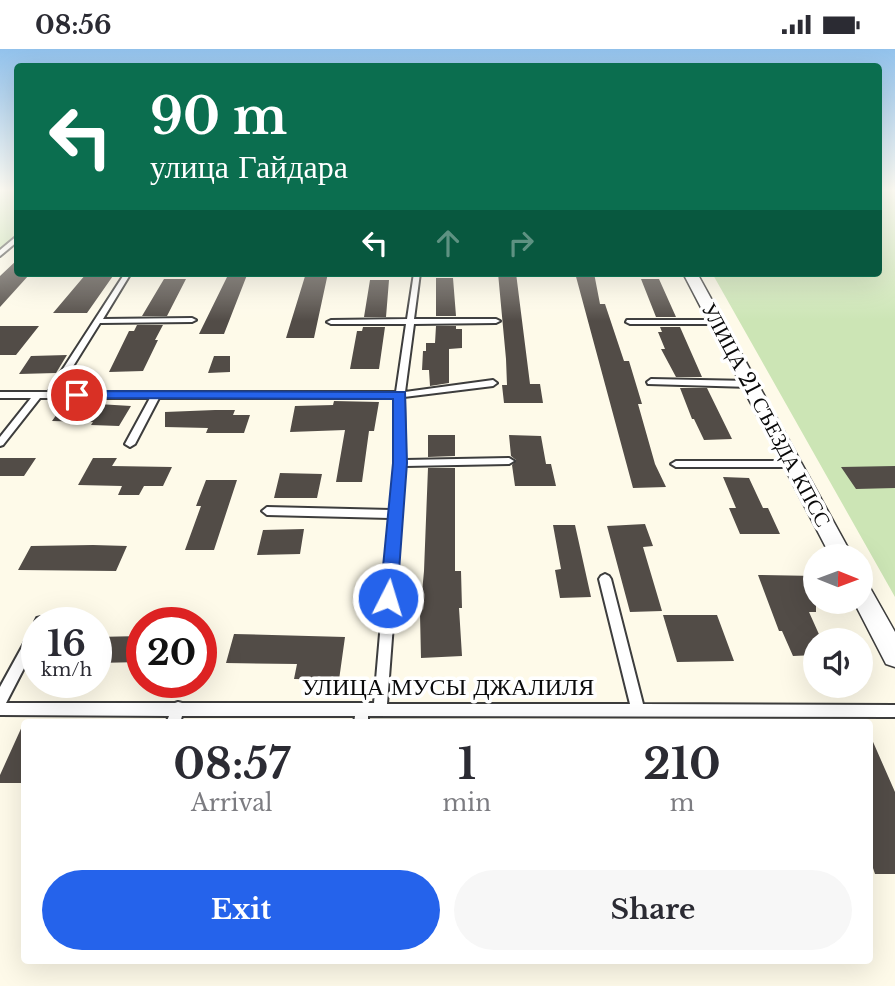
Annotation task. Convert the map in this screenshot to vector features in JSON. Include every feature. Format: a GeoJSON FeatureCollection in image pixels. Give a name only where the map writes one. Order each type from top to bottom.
{"type":"FeatureCollection","features":[{"type":"Feature","properties":{"kind":"street","name":"УЛИЦА 21 СЪЕЗДА КПСС"},"geometry":{"type":"LineString","coordinates":[[692,277],[835,544]]}},
{"type":"Feature","properties":{"kind":"street"},"geometry":{"type":"LineString","coordinates":[[872,614],[895,656]]}},
{"type":"Feature","properties":{"kind":"lane"},"geometry":{"type":"LineString","coordinates":[[0,254],[14,242]]}},
{"type":"Feature","properties":{"kind":"lane"},"geometry":{"type":"LineString","coordinates":[[51,395],[126,277]]}},
{"type":"Feature","properties":{"kind":"lane"},"geometry":{"type":"LineString","coordinates":[[380,709],[400,463],[400,395],[412,322],[416,277]]}},
{"type":"Feature","properties":{"kind":"lane"},"geometry":{"type":"LineString","coordinates":[[98,321],[192,320]]}},
{"type":"Feature","properties":{"kind":"lane"},"geometry":{"type":"LineString","coordinates":[[331,322],[496,321]]}},
{"type":"Feature","properties":{"kind":"lane"},"geometry":{"type":"LineString","coordinates":[[630,322],[718,322]]}},
{"type":"Feature","properties":{"kind":"lane"},"geometry":{"type":"LineString","coordinates":[[651,382],[750,384]]}},
{"type":"Feature","properties":{"kind":"lane"},"geometry":{"type":"LineString","coordinates":[[0,395],[400,395],[493,383]]}},
{"type":"Feature","properties":{"kind":"lane"},"geometry":{"type":"LineString","coordinates":[[0,443],[38,395]]}},
{"type":"Feature","properties":{"kind":"lane"},"geometry":{"type":"LineString","coordinates":[[130,443],[156,395]]}},
{"type":"Feature","properties":{"kind":"lane"},"geometry":{"type":"LineString","coordinates":[[400,463],[509,461]]}},
{"type":"Feature","properties":{"kind":"lane"},"geometry":{"type":"LineString","coordinates":[[676,464],[793,464]]}},
{"type":"Feature","properties":{"kind":"lane"},"geometry":{"type":"LineString","coordinates":[[267,511],[395,514]]}},
{"type":"Feature","properties":{"kind":"lane"},"geometry":{"type":"LineString","coordinates":[[605,579],[638,710]]}},
{"type":"Feature","properties":{"kind":"lane"},"geometry":{"type":"LineString","coordinates":[[0,700],[21,661]]}},
{"type":"Feature","properties":{"kind":"lane"},"geometry":{"type":"LineString","coordinates":[[174,719],[178,708]]}},
{"type":"Feature","properties":{"kind":"lane","name":"УЛИЦА МУСЫ ДЖАЛИЛЯ"},"geometry":{"type":"LineString","coordinates":[[0,709],[178,708],[361,716],[380,709],[545,716],[638,710],[733,717],[895,712]]}},
{"type":"Feature","properties":{"kind":"green space"},"geometry":{"type":"Polygon","coordinates":[[[0,234],[14,234],[14,236],[0,249],[0,234]]]}},
{"type":"Feature","properties":{"kind":"green space"},"geometry":{"type":"Polygon","coordinates":[[[882,234],[895,234],[895,597],[873,558],[873,544],[865,544],[714,277],[882,277],[882,234]]]}},
{"type":"Feature","properties":{"kind":"building"},"geometry":{"type":"Polygon","coordinates":[[[14,263],[14,277],[27,277],[0,307],[0,276],[14,263]]]}},
{"type":"Feature","properties":{"kind":"building"},"geometry":{"type":"Polygon","coordinates":[[[83,277],[112,277],[87,313],[53,313],[83,277]]]}},
{"type":"Feature","properties":{"kind":"building"},"geometry":{"type":"Polygon","coordinates":[[[227,277],[246,277],[224,334],[199,334],[227,277]]]}},
{"type":"Feature","properties":{"kind":"building"},"geometry":{"type":"Polygon","coordinates":[[[305,277],[327,277],[314,338],[286,338],[305,277]]]}},
{"type":"Feature","properties":{"kind":"building"},"geometry":{"type":"Polygon","coordinates":[[[498,277],[517,277],[530,384],[540,384],[543,403],[504,403],[502,385],[507,385],[498,277]]]}},
{"type":"Feature","properties":{"kind":"building"},"geometry":{"type":"Polygon","coordinates":[[[576,277],[595,277],[600,304],[605,304],[624,361],[629,361],[655,464],[666,487],[633,488],[576,277]]]}},
{"type":"Feature","properties":{"kind":"building"},"geometry":{"type":"Polygon","coordinates":[[[436,278],[453,278],[456,316],[436,316],[436,278]]]}},
{"type":"Feature","properties":{"kind":"building"},"geometry":{"type":"Polygon","coordinates":[[[164,279],[186,279],[167,316],[142,316],[164,279]]]}},
{"type":"Feature","properties":{"kind":"building"},"geometry":{"type":"Polygon","coordinates":[[[641,279],[659,279],[676,317],[656,317],[641,279]]]}},
{"type":"Feature","properties":{"kind":"building"},"geometry":{"type":"Polygon","coordinates":[[[370,280],[389,280],[386,317],[364,317],[370,280]]]}},
{"type":"Feature","properties":{"kind":"building"},"geometry":{"type":"Polygon","coordinates":[[[137,325],[163,325],[143,371],[109,372],[129,331],[134,331],[137,325]]]}},
{"type":"Feature","properties":{"kind":"building"},"geometry":{"type":"Polygon","coordinates":[[[0,326],[39,326],[16,355],[0,355],[0,326]]]}},
{"type":"Feature","properties":{"kind":"building"},"geometry":{"type":"Polygon","coordinates":[[[436,326],[456,326],[456,329],[462,329],[462,348],[449,349],[449,383],[430,386],[429,370],[422,370],[423,351],[426,351],[426,343],[435,343],[436,326]]]}},
{"type":"Feature","properties":{"kind":"building"},"geometry":{"type":"Polygon","coordinates":[[[363,327],[385,327],[379,369],[350,369],[357,331],[362,331],[363,327]]]}},
{"type":"Feature","properties":{"kind":"building"},"geometry":{"type":"Polygon","coordinates":[[[660,327],[680,327],[702,377],[676,377],[661,349],[665,349],[658,332],[662,332],[660,327]]]}},
{"type":"Feature","properties":{"kind":"building"},"geometry":{"type":"Polygon","coordinates":[[[67,355],[56,373],[19,374],[31,356],[67,355]]]}},
{"type":"Feature","properties":{"kind":"building"},"geometry":{"type":"Polygon","coordinates":[[[214,356],[230,356],[230,372],[208,373],[214,356]]]}},
{"type":"Feature","properties":{"kind":"building"},"geometry":{"type":"Polygon","coordinates":[[[680,388],[707,388],[732,439],[704,440],[680,388]]]}},
{"type":"Feature","properties":{"kind":"building"},"geometry":{"type":"Polygon","coordinates":[[[334,401],[379,402],[374,431],[369,431],[362,482],[336,482],[345,430],[290,432],[295,406],[333,405],[334,401]]]}},
{"type":"Feature","properties":{"kind":"building"},"geometry":{"type":"Polygon","coordinates":[[[64,404],[131,406],[119,426],[52,421],[64,404]]]}},
{"type":"Feature","properties":{"kind":"building"},"geometry":{"type":"Polygon","coordinates":[[[235,410],[233,415],[250,415],[244,433],[206,433],[208,428],[165,427],[165,412],[235,410]]]}},
{"type":"Feature","properties":{"kind":"building"},"geometry":{"type":"Polygon","coordinates":[[[428,435],[455,435],[455,456],[428,457],[428,435]]]}},
{"type":"Feature","properties":{"kind":"building"},"geometry":{"type":"Polygon","coordinates":[[[509,435],[541,436],[546,464],[551,464],[556,486],[515,486],[512,465],[516,460],[511,456],[509,435]]]}},
{"type":"Feature","properties":{"kind":"building"},"geometry":{"type":"Polygon","coordinates":[[[0,458],[36,458],[24,476],[0,476],[0,458]]]}},
{"type":"Feature","properties":{"kind":"building"},"geometry":{"type":"Polygon","coordinates":[[[93,458],[117,458],[112,466],[172,467],[163,486],[144,486],[139,495],[118,495],[122,486],[78,485],[93,458]]]}},
{"type":"Feature","properties":{"kind":"building"},"geometry":{"type":"Polygon","coordinates":[[[895,466],[895,488],[856,489],[841,467],[895,466]]]}},
{"type":"Feature","properties":{"kind":"building"},"geometry":{"type":"Polygon","coordinates":[[[428,468],[455,468],[455,571],[461,571],[462,608],[459,608],[462,656],[421,658],[420,614],[428,468]]]}},
{"type":"Feature","properties":{"kind":"building"},"geometry":{"type":"Polygon","coordinates":[[[280,473],[322,474],[317,498],[274,498],[280,473]]]}},
{"type":"Feature","properties":{"kind":"building"},"geometry":{"type":"Polygon","coordinates":[[[723,477],[749,478],[763,508],[768,508],[780,534],[740,534],[729,508],[736,508],[723,477]]]}},
{"type":"Feature","properties":{"kind":"building"},"geometry":{"type":"Polygon","coordinates":[[[206,480],[237,480],[214,550],[185,550],[201,506],[196,506],[206,480]]]}},
{"type":"Feature","properties":{"kind":"building"},"geometry":{"type":"Polygon","coordinates":[[[645,524],[653,546],[643,547],[662,611],[630,612],[607,526],[645,524]]]}},
{"type":"Feature","properties":{"kind":"building"},"geometry":{"type":"Polygon","coordinates":[[[553,525],[575,525],[591,597],[560,598],[555,570],[561,569],[553,525]]]}},
{"type":"Feature","properties":{"kind":"building"},"geometry":{"type":"Polygon","coordinates":[[[304,529],[300,554],[257,555],[263,530],[304,529]]]}},
{"type":"Feature","properties":{"kind":"building"},"geometry":{"type":"Polygon","coordinates":[[[31,546],[127,546],[116,571],[18,570],[31,546]]]}},
{"type":"Feature","properties":{"kind":"building"},"geometry":{"type":"Polygon","coordinates":[[[758,575],[803,576],[803,614],[810,614],[816,628],[803,628],[803,656],[793,656],[782,631],[779,631],[758,575]]]}},
{"type":"Feature","properties":{"kind":"building"},"geometry":{"type":"Polygon","coordinates":[[[663,615],[717,615],[734,661],[677,662],[663,615]]]}},
{"type":"Feature","properties":{"kind":"building"},"geometry":{"type":"Polygon","coordinates":[[[234,634],[345,637],[339,680],[294,679],[297,664],[226,663],[234,634]]]}},
{"type":"Feature","properties":{"kind":"building"},"geometry":{"type":"Polygon","coordinates":[[[126,636],[126,662],[112,663],[112,637],[126,636]]]}},
{"type":"Feature","properties":{"kind":"building"},"geometry":{"type":"Polygon","coordinates":[[[21,729],[21,783],[0,783],[0,775],[21,729]]]}},
{"type":"Feature","properties":{"kind":"building"},"geometry":{"type":"Polygon","coordinates":[[[873,742],[895,792],[895,874],[875,874],[873,742]]]}},
{"type":"Feature","properties":{"kind":"route"},"geometry":{"type":"LineString","coordinates":[[77,395],[400,395],[400,463],[388,598]]}}]}
